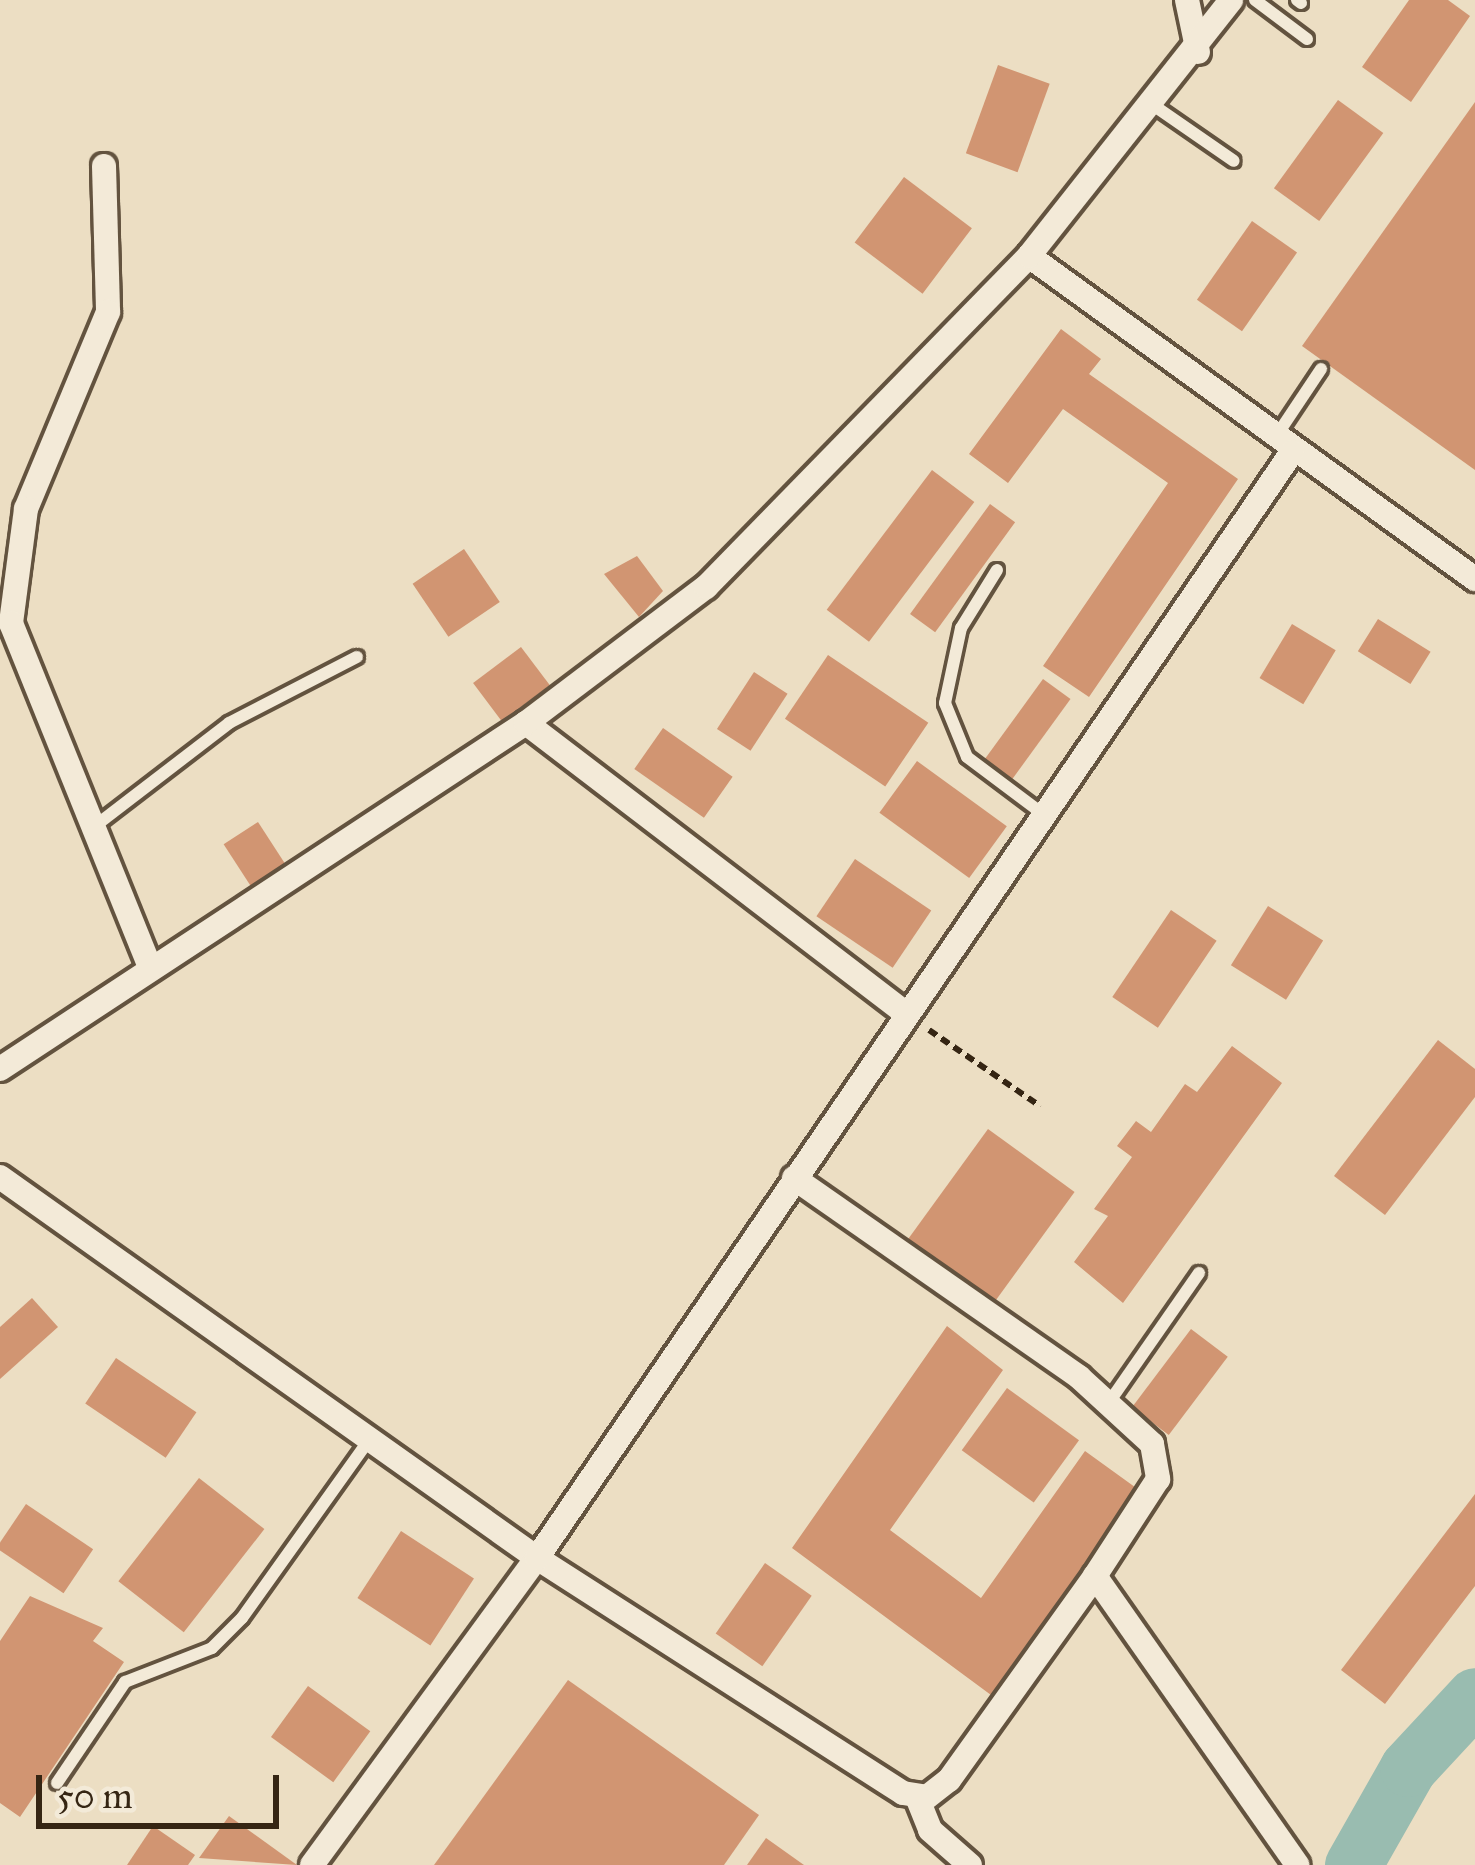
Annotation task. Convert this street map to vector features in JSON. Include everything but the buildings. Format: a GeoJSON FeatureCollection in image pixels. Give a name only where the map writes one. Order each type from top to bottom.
{"type":"FeatureCollection","features":[{"type":"Feature","properties":{"kind":"street"},"geometry":{"type":"LineString","coordinates":[[1187,0],[1198,52]]}},
{"type":"Feature","properties":{"kind":"street"},"geometry":{"type":"LineString","coordinates":[[0,1070],[526,724],[782,518],[1029,256],[1198,52],[1232,0]]}},
{"type":"Feature","properties":{"kind":"street"},"geometry":{"type":"LineString","coordinates":[[104,166],[108,312],[9,529],[11,623],[90,830],[152,969]]}},
{"type":"Feature","properties":{"kind":"street"},"geometry":{"type":"LineString","coordinates":[[1029,256],[1283,446],[1475,578]]}},
{"type":"Feature","properties":{"kind":"street"},"geometry":{"type":"LineString","coordinates":[[312,1865],[536,1558],[1043,814],[1283,446]]}},
{"type":"Feature","properties":{"kind":"street"},"geometry":{"type":"LineString","coordinates":[[526,724],[906,1014]]}},
{"type":"Feature","properties":{"kind":"street"},"geometry":{"type":"LineString","coordinates":[[0,1178],[536,1558],[917,1796],[930,1830],[970,1865]]}},
{"type":"Feature","properties":{"kind":"street"},"geometry":{"type":"LineString","coordinates":[[794,1178],[1110,1401],[1152,1444],[1158,1479],[1095,1576],[965,1760],[937,1793],[917,1796]]}},
{"type":"Feature","properties":{"kind":"street"},"geometry":{"type":"LineString","coordinates":[[1095,1576],[1297,1865]]}},
{"type":"Feature","properties":{"kind":"lane"},"geometry":{"type":"LineString","coordinates":[[1255,0],[1306,39]]}},
{"type":"Feature","properties":{"kind":"lane"},"geometry":{"type":"LineString","coordinates":[[1153,105],[1234,161]]}},
{"type":"Feature","properties":{"kind":"lane"},"geometry":{"type":"LineString","coordinates":[[1283,446],[1321,369]]}},
{"type":"Feature","properties":{"kind":"lane"},"geometry":{"type":"LineString","coordinates":[[997,570],[961,628],[945,703],[967,758],[1043,814]]}},
{"type":"Feature","properties":{"kind":"lane"},"geometry":{"type":"LineString","coordinates":[[90,830],[229,722],[357,658]]}},
{"type":"Feature","properties":{"kind":"lane"},"geometry":{"type":"LineString","coordinates":[[1110,1401],[1199,1273]]}},
{"type":"Feature","properties":{"kind":"lane"},"geometry":{"type":"LineString","coordinates":[[57,1784],[125,1682],[212,1648],[242,1618],[369,1440]]}},
{"type":"Feature","properties":{"kind":"path"},"geometry":{"type":"LineString","coordinates":[[906,1014],[1040,1106]]}},
{"type":"Feature","properties":{"kind":"waterway"},"geometry":{"type":"LineString","coordinates":[[1353,1865],[1408,1768],[1475,1696]]}}]}
